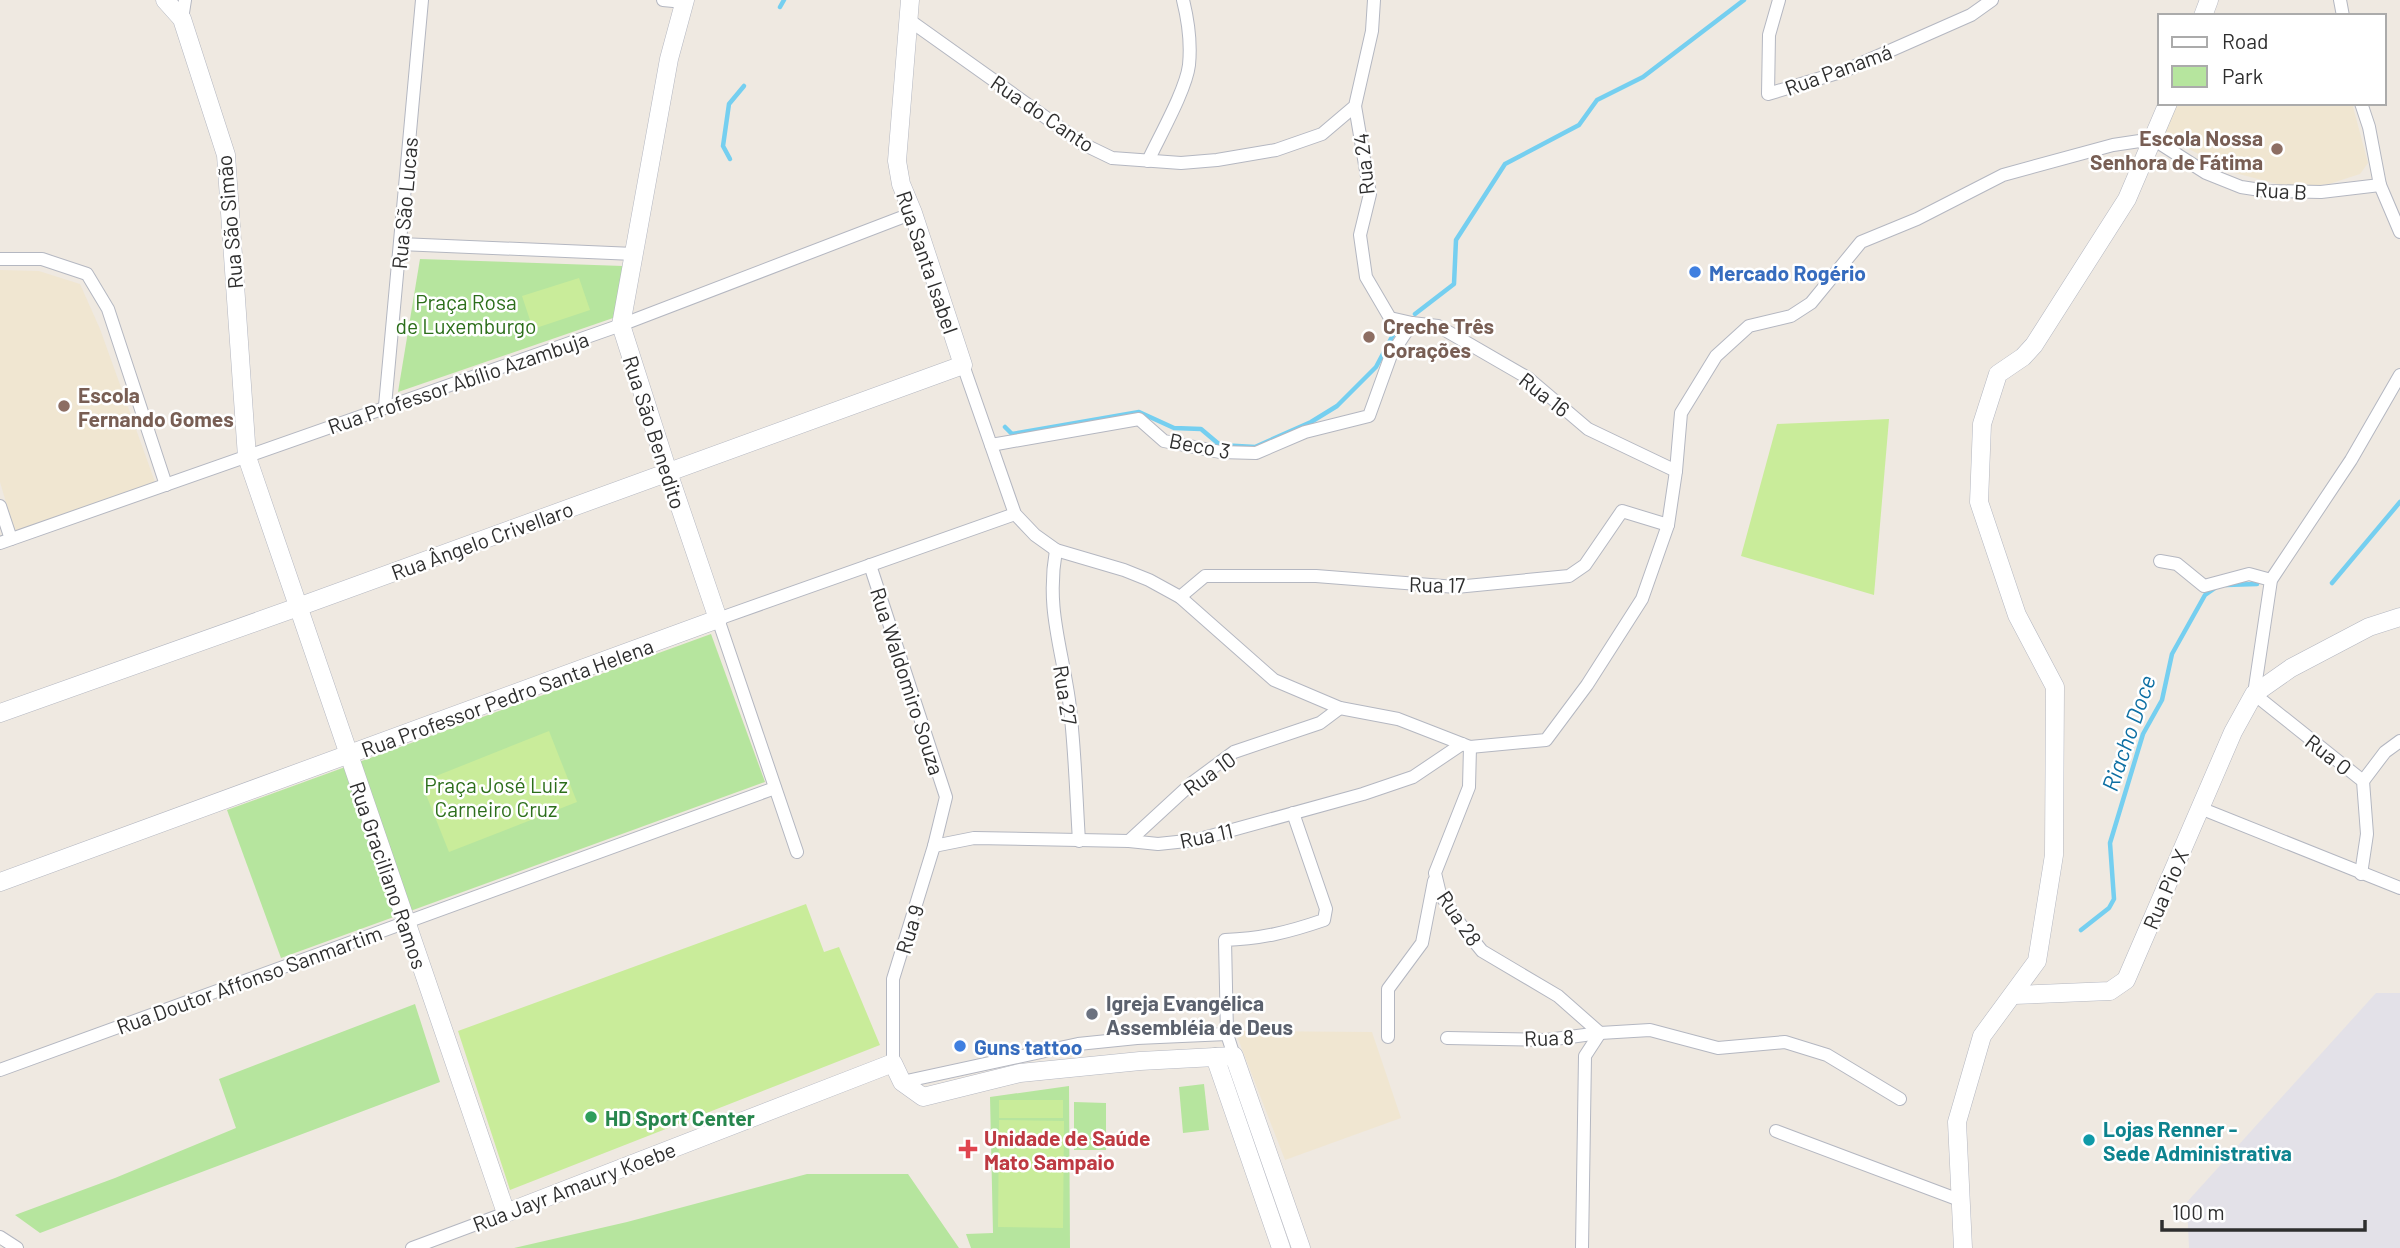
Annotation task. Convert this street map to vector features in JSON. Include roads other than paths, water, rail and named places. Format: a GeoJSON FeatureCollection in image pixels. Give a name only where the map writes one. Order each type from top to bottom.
{"type":"FeatureCollection","features":[{"type":"Feature","properties":{"kind":"street","name":"Rua São Simão"},"geometry":{"type":"LineString","coordinates":[[164,0],[182,19],[226,155],[247,457]]}},
{"type":"Feature","properties":{"kind":"street"},"geometry":{"type":"LineString","coordinates":[[182,19],[185,0]]}},
{"type":"Feature","properties":{"kind":"street","name":"Rua São Lucas"},"geometry":{"type":"LineString","coordinates":[[385,406],[422,0]]}},
{"type":"Feature","properties":{"kind":"street"},"geometry":{"type":"LineString","coordinates":[[663,0],[684,1]]}},
{"type":"Feature","properties":{"kind":"street","name":"Rua Santa Isabel"},"geometry":{"type":"LineString","coordinates":[[910,0],[897,161],[901,184],[1015,514]]}},
{"type":"Feature","properties":{"kind":"street"},"geometry":{"type":"LineString","coordinates":[[1147,161],[1189,67],[1183,0]]}},
{"type":"Feature","properties":{"kind":"street"},"geometry":{"type":"LineString","coordinates":[[1355,106],[1372,31],[1374,0]]}},
{"type":"Feature","properties":{"kind":"street","name":"Rua Panamá"},"geometry":{"type":"LineString","coordinates":[[1779,0],[1769,35],[1768,94],[1843,71],[1972,15],[1992,0]]}},
{"type":"Feature","properties":{"kind":"street","name":"Rua São Benedito"},"geometry":{"type":"LineString","coordinates":[[684,1],[669,60],[621,325],[797,852]]}},
{"type":"Feature","properties":{"kind":"street","name":"Rua do Canto"},"geometry":{"type":"LineString","coordinates":[[909,20],[1083,144],[1112,158],[1181,163],[1276,150],[1322,134],[1355,106]]}},
{"type":"Feature","properties":{"kind":"street"},"geometry":{"type":"LineString","coordinates":[[1963,1248],[1956,1122],[1982,1035],[2037,961],[2054,855],[2055,687],[2018,615],[1979,502],[1982,424],[1998,374],[2023,357],[2034,345],[2127,199],[2167,105]]}},
{"type":"Feature","properties":{"kind":"street"},"geometry":{"type":"LineString","coordinates":[[2362,105],[2369,127],[2380,185],[2400,232]]}},
{"type":"Feature","properties":{"kind":"street","name":"Rua 24"},"geometry":{"type":"LineString","coordinates":[[1355,106],[1370,194],[1360,236],[1366,277],[1391,318],[1412,323]]}},
{"type":"Feature","properties":{"kind":"street"},"geometry":{"type":"LineString","coordinates":[[1015,514],[1035,535],[1056,550],[1124,570],[1180,597],[1274,680],[1340,708],[1398,719],[1466,745],[1546,740],[1587,685],[1642,599],[1668,525],[1681,413],[1716,356],[1749,326],[1791,316],[1811,303],[1861,243],[1917,219],[2003,175],[2113,145],[2153,139]]}},
{"type":"Feature","properties":{"kind":"street","name":"Rua B"},"geometry":{"type":"LineString","coordinates":[[2153,139],[2206,173],[2241,187],[2267,191],[2321,192],[2380,185]]}},
{"type":"Feature","properties":{"kind":"street","name":"Rua Professor Abílio Azambuja"},"geometry":{"type":"LineString","coordinates":[[5,541],[621,325],[913,213]]}},
{"type":"Feature","properties":{"kind":"street"},"geometry":{"type":"LineString","coordinates":[[400,244],[634,254]]}},
{"type":"Feature","properties":{"kind":"street"},"geometry":{"type":"LineString","coordinates":[[0,259],[42,259],[87,274],[108,309],[166,485]]}},
{"type":"Feature","properties":{"kind":"street","name":"Beco 3"},"geometry":{"type":"LineString","coordinates":[[991,445],[1139,419],[1164,441],[1220,452],[1256,453],[1305,432],[1369,416],[1391,355],[1412,323]]}},
{"type":"Feature","properties":{"kind":"street","name":"Rua 16"},"geometry":{"type":"LineString","coordinates":[[1412,323],[1438,326],[1528,378],[1588,429],[1676,471]]}},
{"type":"Feature","properties":{"kind":"street","name":"Rua Ângelo Crivellaro"},"geometry":{"type":"LineString","coordinates":[[0,713],[963,365]]}},
{"type":"Feature","properties":{"kind":"street","name":"Rua Pio X"},"geometry":{"type":"LineString","coordinates":[[2014,995],[2110,991],[2126,980],[2233,732],[2254,694],[2271,580],[2351,460],[2400,375]]}},
{"type":"Feature","properties":{"kind":"street","name":"Rua Graciliano Ramos"},"geometry":{"type":"LineString","coordinates":[[247,457],[506,1213]]}},
{"type":"Feature","properties":{"kind":"street"},"geometry":{"type":"LineString","coordinates":[[0,506],[5,541]]}},
{"type":"Feature","properties":{"kind":"street","name":"Rua 17"},"geometry":{"type":"LineString","coordinates":[[1180,597],[1205,576],[1316,576],[1456,587],[1569,576],[1585,565],[1622,511],[1668,525]]}},
{"type":"Feature","properties":{"kind":"street","name":"Rua Professor Pedro Santa Helena"},"geometry":{"type":"LineString","coordinates":[[0,883],[718,619],[1015,514]]}},
{"type":"Feature","properties":{"kind":"street","name":"Rua 27"},"geometry":{"type":"LineString","coordinates":[[1056,550],[1051,578],[1054,623],[1069,699],[1079,841]]}},
{"type":"Feature","properties":{"kind":"street"},"geometry":{"type":"LineString","coordinates":[[2160,561],[2176,564],[2204,586],[2249,574],[2271,580]]}},
{"type":"Feature","properties":{"kind":"street","name":"Rua Waldomiro Souza"},"geometry":{"type":"LineString","coordinates":[[870,565],[946,797]]}},
{"type":"Feature","properties":{"kind":"street","name":"Rua Pio X"},"geometry":{"type":"LineString","coordinates":[[2254,694],[2291,668],[2369,628],[2400,617]]}},
{"type":"Feature","properties":{"kind":"street","name":"Rua O"},"geometry":{"type":"LineString","coordinates":[[2254,694],[2363,781],[2367,834],[2361,874]]}},
{"type":"Feature","properties":{"kind":"street","name":"Rua 10"},"geometry":{"type":"LineString","coordinates":[[1129,841],[1192,783],[1234,752],[1321,723],[1340,708]]}},
{"type":"Feature","properties":{"kind":"street"},"geometry":{"type":"LineString","coordinates":[[2363,781],[2385,752],[2400,741]]}},
{"type":"Feature","properties":{"kind":"street","name":"Rua 11"},"geometry":{"type":"LineString","coordinates":[[934,846],[974,838],[1158,844],[1196,840],[1413,777],[1466,745]]}},
{"type":"Feature","properties":{"kind":"street","name":"Rua 28"},"geometry":{"type":"LineString","coordinates":[[1466,745],[1469,787],[1435,873],[1440,894],[1482,951],[1558,996],[1600,1033]]}},
{"type":"Feature","properties":{"kind":"street","name":"Rua Doutor Affonso Sanmartim"},"geometry":{"type":"LineString","coordinates":[[0,1070],[775,788]]}},
{"type":"Feature","properties":{"kind":"street","name":"Rua 9"},"geometry":{"type":"LineString","coordinates":[[893,1063],[893,979],[934,846],[946,797]]}},
{"type":"Feature","properties":{"kind":"street"},"geometry":{"type":"LineString","coordinates":[[2200,808],[2400,888]]}},
{"type":"Feature","properties":{"kind":"street"},"geometry":{"type":"LineString","coordinates":[[1293,813],[1326,909],[1324,920],[1290,932],[1257,939],[1225,940],[1227,1034],[1301,1248]]}},
{"type":"Feature","properties":{"kind":"street"},"geometry":{"type":"LineString","coordinates":[[1388,1037],[1388,989],[1422,943],[1435,873]]}},
{"type":"Feature","properties":{"kind":"street","name":"Rua 8"},"geometry":{"type":"LineString","coordinates":[[1447,1038],[1547,1040],[1650,1030],[1718,1048],[1785,1042],[1827,1055],[1900,1099]]}},
{"type":"Feature","properties":{"kind":"street"},"geometry":{"type":"LineString","coordinates":[[1582,1248],[1586,1056],[1600,1033]]}},
{"type":"Feature","properties":{"kind":"street"},"geometry":{"type":"LineString","coordinates":[[902,1082],[1078,1044],[1227,1034]]}},
{"type":"Feature","properties":{"kind":"street"},"geometry":{"type":"LineString","coordinates":[[893,1063],[902,1082],[923,1097],[1020,1073],[1234,1056]]}},
{"type":"Feature","properties":{"kind":"street"},"geometry":{"type":"LineString","coordinates":[[1215,1057],[1281,1248]]}},
{"type":"Feature","properties":{"kind":"street","name":"Rua Jayr Amaury Koebe"},"geometry":{"type":"LineString","coordinates":[[412,1248],[893,1063]]}},
{"type":"Feature","properties":{"kind":"street"},"geometry":{"type":"LineString","coordinates":[[1776,1131],[1962,1201]]}},
{"type":"Feature","properties":{"kind":"street"},"geometry":{"type":"LineString","coordinates":[[0,1237],[17,1248]]}},
{"type":"Feature","properties":{"kind":"waterway"},"geometry":{"type":"LineString","coordinates":[[780,7],[784,0]]}},
{"type":"Feature","properties":{"kind":"waterway"},"geometry":{"type":"LineString","coordinates":[[1415,314],[1454,284],[1456,240],[1505,164],[1579,125],[1597,100],[1643,77],[1744,0]]}},
{"type":"Feature","properties":{"kind":"waterway"},"geometry":{"type":"LineString","coordinates":[[730,159],[723,146],[729,104],[744,86]]}},
{"type":"Feature","properties":{"kind":"waterway"},"geometry":{"type":"LineString","coordinates":[[1005,427],[1012,434],[1139,412],[1174,428],[1201,429],[1220,445],[1255,447],[1311,422],[1337,406],[1376,367],[1393,335]]}},
{"type":"Feature","properties":{"kind":"waterway"},"geometry":{"type":"LineString","coordinates":[[2332,583],[2400,502]]}},
{"type":"Feature","properties":{"kind":"waterway","name":"Riacho Doce"},"geometry":{"type":"LineString","coordinates":[[2226,585],[2257,584]]}},
{"type":"Feature","properties":{"kind":"waterway","name":"Riacho Doce"},"geometry":{"type":"LineString","coordinates":[[2081,930],[2109,908],[2114,899],[2110,843],[2143,734],[2162,700],[2172,654],[2205,595],[2215,588]]}},
{"type":"Feature","properties":{"kind":"place","name":"Escola Nossa Senhora de Fátima"},"geometry":{"type":"Point","coordinates":[2277,149]}},
{"type":"Feature","properties":{"kind":"place","name":"Mercado Rogério"},"geometry":{"type":"Point","coordinates":[1695,272]}},
{"type":"Feature","properties":{"kind":"place","name":"Creche Três Corações"},"geometry":{"type":"Point","coordinates":[1369,337]}},
{"type":"Feature","properties":{"kind":"place","name":"Escola Fernando Gomes"},"geometry":{"type":"Point","coordinates":[64,406]}},
{"type":"Feature","properties":{"kind":"place","name":"Igreja Evangélica Assembléia de Deus"},"geometry":{"type":"Point","coordinates":[1092,1014]}},
{"type":"Feature","properties":{"kind":"place","name":"Guns tattoo"},"geometry":{"type":"Point","coordinates":[960,1046]}},
{"type":"Feature","properties":{"kind":"place","name":"HD Sport Center"},"geometry":{"type":"Point","coordinates":[591,1117]}},
{"type":"Feature","properties":{"kind":"place","name":"Lojas Renner - Sede Administrativa"},"geometry":{"type":"Point","coordinates":[2089,1140]}},
{"type":"Feature","properties":{"kind":"place","name":"Unidade de Saúde Mato Sampaio"},"geometry":{"type":"Point","coordinates":[968,1149]}},
{"type":"Feature","properties":{"kind":"park label","name":"Praça Rosa de Luxemburgo"},"geometry":{"type":"Point","coordinates":[466,313]}},
{"type":"Feature","properties":{"kind":"park label","name":"Praça José Luiz Carneiro Cruz"},"geometry":{"type":"Point","coordinates":[496,796]}}]}
